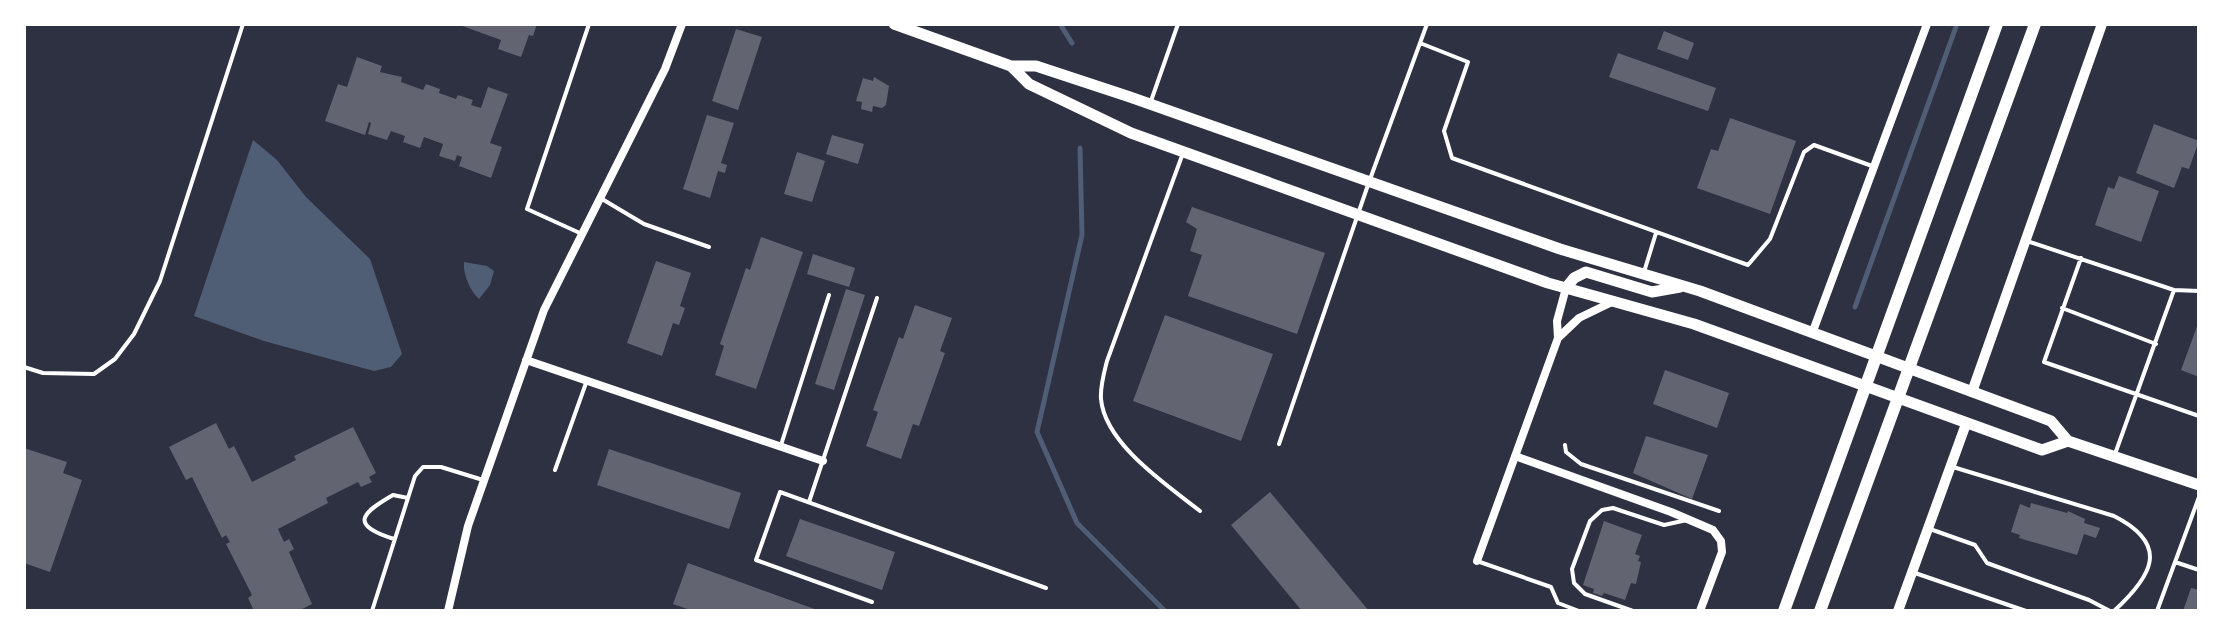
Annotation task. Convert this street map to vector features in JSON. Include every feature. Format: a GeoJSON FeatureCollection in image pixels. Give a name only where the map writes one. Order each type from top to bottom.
{"type":"FeatureCollection","features":[{"type":"Feature","properties":{"kind":"main road"},"geometry":{"type":"LineString","coordinates":[[894,24],[1011,66],[1036,66],[1150,104],[1560,249],[1683,286],[1813,331],[2051,421],[2068,441],[2199,485]]}},
{"type":"Feature","properties":{"kind":"main road"},"geometry":{"type":"LineString","coordinates":[[1784,611],[1997,24]]}},
{"type":"Feature","properties":{"kind":"main road"},"geometry":{"type":"LineString","coordinates":[[1820,611],[2035,24]]}},
{"type":"Feature","properties":{"kind":"main road"},"geometry":{"type":"LineString","coordinates":[[1011,66],[1029,84],[1131,133],[1359,216],[1566,288],[1694,324],[2042,450],[2068,441]]}},
{"type":"Feature","properties":{"kind":"main road"},"geometry":{"type":"LineString","coordinates":[[1566,288],[1574,278],[1586,272],[1652,292],[1683,286]]}},
{"type":"Feature","properties":{"kind":"street"},"geometry":{"type":"LineString","coordinates":[[448,611],[483,480],[544,310],[665,69],[682,24]]}},
{"type":"Feature","properties":{"kind":"street"},"geometry":{"type":"LineString","coordinates":[[1813,331],[1927,24]]}},
{"type":"Feature","properties":{"kind":"street"},"geometry":{"type":"LineString","coordinates":[[1972,392],[2102,24]]}},
{"type":"Feature","properties":{"kind":"street"},"geometry":{"type":"LineString","coordinates":[[1477,561],[1558,338],[1557,321],[1566,288]]}},
{"type":"Feature","properties":{"kind":"street"},"geometry":{"type":"LineString","coordinates":[[1558,338],[1579,318],[1612,302]]}},
{"type":"Feature","properties":{"kind":"street"},"geometry":{"type":"LineString","coordinates":[[526,360],[823,461]]}},
{"type":"Feature","properties":{"kind":"street"},"geometry":{"type":"LineString","coordinates":[[1898,611],[1966,424]]}},
{"type":"Feature","properties":{"kind":"street"},"geometry":{"type":"LineString","coordinates":[[1515,456],[1689,519],[1718,534],[1722,546],[1700,611]]}},
{"type":"Feature","properties":{"kind":"lane"},"geometry":{"type":"LineString","coordinates":[[24,367],[43,373],[94,374],[115,359],[134,334],[160,281],[243,24]]}},
{"type":"Feature","properties":{"kind":"lane"},"geometry":{"type":"LineString","coordinates":[[582,234],[527,209],[589,24]]}},
{"type":"Feature","properties":{"kind":"lane"},"geometry":{"type":"LineString","coordinates":[[1150,104],[1178,24]]}},
{"type":"Feature","properties":{"kind":"lane"},"geometry":{"type":"LineString","coordinates":[[1279,444],[1427,24]]}},
{"type":"Feature","properties":{"kind":"lane"},"geometry":{"type":"LineString","coordinates":[[1420,43],[1468,62],[1444,131],[1452,158],[1748,265],[1770,239],[1804,152],[1814,145],[1875,167]]}},
{"type":"Feature","properties":{"kind":"lane"},"geometry":{"type":"LineString","coordinates":[[1184,152],[1107,361],[1101,397],[1113,432],[1152,473],[1200,511]]}},
{"type":"Feature","properties":{"kind":"lane"},"geometry":{"type":"LineString","coordinates":[[600,198],[644,224],[709,247]]}},
{"type":"Feature","properties":{"kind":"lane"},"geometry":{"type":"LineString","coordinates":[[1643,274],[1656,233]]}},
{"type":"Feature","properties":{"kind":"lane"},"geometry":{"type":"LineString","coordinates":[[2025,240],[2174,290],[2199,291]]}},
{"type":"Feature","properties":{"kind":"lane"},"geometry":{"type":"LineString","coordinates":[[2081,258],[2044,362],[2199,416]]}},
{"type":"Feature","properties":{"kind":"lane"},"geometry":{"type":"LineString","coordinates":[[2114,456],[2174,290]]}},
{"type":"Feature","properties":{"kind":"lane"},"geometry":{"type":"LineString","coordinates":[[780,447],[829,295]]}},
{"type":"Feature","properties":{"kind":"lane"},"geometry":{"type":"LineString","coordinates":[[809,502],[877,298]]}},
{"type":"Feature","properties":{"kind":"lane"},"geometry":{"type":"LineString","coordinates":[[2062,308],[2156,344]]}},
{"type":"Feature","properties":{"kind":"lane"},"geometry":{"type":"LineString","coordinates":[[555,470],[586,380]]}},
{"type":"Feature","properties":{"kind":"lane"},"geometry":{"type":"LineString","coordinates":[[1565,445],[1566,452],[1581,464],[1719,511]]}},
{"type":"Feature","properties":{"kind":"lane"},"geometry":{"type":"LineString","coordinates":[[1928,529],[1975,545],[1987,563],[2112,611],[2147,574],[2150,548],[2129,524],[2114,516],[1951,466]]}},
{"type":"Feature","properties":{"kind":"lane"},"geometry":{"type":"LineString","coordinates":[[372,611],[415,476],[423,467],[441,467],[483,480]]}},
{"type":"Feature","properties":{"kind":"lane"},"geometry":{"type":"LineString","coordinates":[[872,602],[756,560],[780,492],[1046,588]]}},
{"type":"Feature","properties":{"kind":"lane"},"geometry":{"type":"LineString","coordinates":[[395,540],[372,532],[366,526],[365,517],[369,509],[393,495],[408,498]]}},
{"type":"Feature","properties":{"kind":"lane"},"geometry":{"type":"LineString","coordinates":[[2157,611],[2199,497]]}},
{"type":"Feature","properties":{"kind":"lane"},"geometry":{"type":"LineString","coordinates":[[1633,611],[1585,594],[1574,583],[1572,569],[1590,521],[1602,510],[1613,508],[1664,525],[1689,519]]}},
{"type":"Feature","properties":{"kind":"lane"},"geometry":{"type":"LineString","coordinates":[[1477,561],[1551,587],[1558,603],[1579,611]]}},
{"type":"Feature","properties":{"kind":"lane"},"geometry":{"type":"LineString","coordinates":[[2175,562],[2199,570]]}},
{"type":"Feature","properties":{"kind":"lane"},"geometry":{"type":"LineString","coordinates":[[1912,572],[2026,611]]}},
{"type":"Feature","properties":{"kind":"water"},"geometry":{"type":"Polygon","coordinates":[[[253,140],[277,160],[306,197],[370,259],[402,354],[391,367],[374,371],[264,341],[194,316],[253,140]]]}},
{"type":"Feature","properties":{"kind":"water"},"geometry":{"type":"Polygon","coordinates":[[[464,262],[487,266],[494,271],[490,285],[479,299],[468,282],[464,262]]]}},
{"type":"Feature","properties":{"kind":"building"},"geometry":{"type":"Polygon","coordinates":[[[457,24],[537,24],[521,57],[498,49],[501,40],[457,24]]]}},
{"type":"Feature","properties":{"kind":"building"},"geometry":{"type":"Polygon","coordinates":[[[736,29],[762,37],[738,110],[712,101],[736,29]]]}},
{"type":"Feature","properties":{"kind":"building"},"geometry":{"type":"Polygon","coordinates":[[[1664,31],[1694,43],[1688,60],[1657,49],[1664,31]]]}},
{"type":"Feature","properties":{"kind":"building"},"geometry":{"type":"Polygon","coordinates":[[[1618,53],[1716,88],[1708,111],[1609,77],[1618,53]]]}},
{"type":"Feature","properties":{"kind":"building"},"geometry":{"type":"Polygon","coordinates":[[[357,57],[382,66],[380,72],[402,77],[401,82],[423,90],[426,84],[456,99],[458,95],[473,100],[471,105],[481,108],[488,87],[508,94],[490,143],[502,147],[491,178],[459,166],[462,157],[457,155],[455,161],[439,156],[443,144],[424,137],[420,148],[403,142],[405,136],[391,131],[387,140],[368,134],[369,122],[365,135],[325,121],[338,84],[347,87],[357,57]]]}},
{"type":"Feature","properties":{"kind":"building"},"geometry":{"type":"Polygon","coordinates":[[[874,77],[889,86],[886,105],[882,108],[873,106],[872,112],[861,109],[862,102],[856,101],[863,78],[873,81],[874,77]]]}},
{"type":"Feature","properties":{"kind":"building"},"geometry":{"type":"Polygon","coordinates":[[[707,115],[734,123],[721,163],[727,165],[725,173],[718,171],[710,198],[683,189],[707,115]]]}},
{"type":"Feature","properties":{"kind":"building"},"geometry":{"type":"Polygon","coordinates":[[[1730,118],[1796,141],[1770,214],[1697,188],[1711,149],[1718,151],[1730,118]]]}},
{"type":"Feature","properties":{"kind":"building"},"geometry":{"type":"Polygon","coordinates":[[[2154,124],[2199,141],[2189,169],[2182,167],[2174,188],[2136,173],[2154,124]]]}},
{"type":"Feature","properties":{"kind":"building"},"geometry":{"type":"Polygon","coordinates":[[[832,135],[864,144],[858,164],[826,154],[832,135]]]}},
{"type":"Feature","properties":{"kind":"building"},"geometry":{"type":"Polygon","coordinates":[[[797,152],[825,161],[812,202],[784,194],[797,152]]]}},
{"type":"Feature","properties":{"kind":"building"},"geometry":{"type":"Polygon","coordinates":[[[2119,176],[2159,191],[2141,242],[2095,225],[2108,187],[2114,189],[2119,176]]]}},
{"type":"Feature","properties":{"kind":"building"},"geometry":{"type":"Polygon","coordinates":[[[1192,207],[1325,253],[1297,334],[1188,296],[1202,255],[1190,251],[1197,229],[1186,222],[1192,207]]]}},
{"type":"Feature","properties":{"kind":"building"},"geometry":{"type":"Polygon","coordinates":[[[761,237],[803,252],[756,389],[715,375],[724,346],[720,344],[746,268],[750,270],[761,237]]]}},
{"type":"Feature","properties":{"kind":"building"},"geometry":{"type":"Polygon","coordinates":[[[813,254],[855,268],[849,287],[807,274],[813,254]]]}},
{"type":"Feature","properties":{"kind":"building"},"geometry":{"type":"Polygon","coordinates":[[[656,261],[691,273],[680,306],[685,308],[679,325],[673,323],[662,356],[627,343],[656,261]]]}},
{"type":"Feature","properties":{"kind":"building"},"geometry":{"type":"Polygon","coordinates":[[[846,289],[865,295],[834,390],[815,384],[846,289]]]}},
{"type":"Feature","properties":{"kind":"building"},"geometry":{"type":"Polygon","coordinates":[[[915,305],[952,318],[940,351],[945,353],[919,426],[913,424],[901,459],[866,446],[878,412],[873,410],[899,337],[903,339],[915,305]]]}},
{"type":"Feature","properties":{"kind":"building"},"geometry":{"type":"Polygon","coordinates":[[[1165,315],[1273,354],[1241,441],[1133,401],[1165,315]]]}},
{"type":"Feature","properties":{"kind":"building"},"geometry":{"type":"Polygon","coordinates":[[[2199,321],[2199,377],[2181,370],[2199,321]]]}},
{"type":"Feature","properties":{"kind":"building"},"geometry":{"type":"Polygon","coordinates":[[[1665,370],[1729,393],[1717,428],[1653,404],[1665,370]]]}},
{"type":"Feature","properties":{"kind":"building"},"geometry":{"type":"Polygon","coordinates":[[[216,423],[229,449],[234,446],[252,482],[296,460],[294,456],[353,427],[376,473],[369,477],[372,482],[361,487],[358,482],[326,498],[328,503],[278,529],[284,542],[289,539],[294,549],[289,552],[312,604],[298,611],[254,611],[248,598],[252,595],[226,544],[230,542],[226,535],[222,538],[192,477],[186,480],[169,447],[216,423]]]}},
{"type":"Feature","properties":{"kind":"building"},"geometry":{"type":"Polygon","coordinates":[[[1646,436],[1708,455],[1692,499],[1633,473],[1646,436]]]}},
{"type":"Feature","properties":{"kind":"building"},"geometry":{"type":"Polygon","coordinates":[[[24,448],[67,462],[63,473],[82,480],[50,572],[24,563],[24,448]]]}},
{"type":"Feature","properties":{"kind":"building"},"geometry":{"type":"Polygon","coordinates":[[[609,449],[741,493],[729,529],[597,485],[609,449]]]}},
{"type":"Feature","properties":{"kind":"building"},"geometry":{"type":"Polygon","coordinates":[[[1270,492],[1369,611],[1302,611],[1231,525],[1270,492]]]}},
{"type":"Feature","properties":{"kind":"building"},"geometry":{"type":"Polygon","coordinates":[[[2031,503],[2068,511],[2085,519],[2084,523],[2100,528],[2096,538],[2084,534],[2077,555],[2019,538],[2020,535],[2011,532],[2020,504],[2030,508],[2031,503]]]}},
{"type":"Feature","properties":{"kind":"building"},"geometry":{"type":"Polygon","coordinates":[[[800,519],[895,552],[882,590],[786,556],[800,519]]]}},
{"type":"Feature","properties":{"kind":"building"},"geometry":{"type":"Polygon","coordinates":[[[1604,521],[1642,535],[1635,554],[1640,556],[1638,561],[1641,562],[1636,584],[1631,583],[1625,600],[1593,593],[1594,589],[1583,585],[1604,521]]]}},
{"type":"Feature","properties":{"kind":"building"},"geometry":{"type":"Polygon","coordinates":[[[688,563],[820,611],[693,611],[673,604],[688,563]]]}},
{"type":"Feature","properties":{"kind":"building"},"geometry":{"type":"Polygon","coordinates":[[[2191,588],[2199,590],[2199,611],[2183,611],[2191,588]]]}},
{"type":"Feature","properties":{"kind":"waterway"},"geometry":{"type":"LineString","coordinates":[[1060,24],[1072,43]]}},
{"type":"Feature","properties":{"kind":"waterway"},"geometry":{"type":"LineString","coordinates":[[1855,307],[1957,24]]}},
{"type":"Feature","properties":{"kind":"waterway"},"geometry":{"type":"LineString","coordinates":[[1080,148],[1082,235],[1037,432],[1077,523],[1165,611]]}}]}
